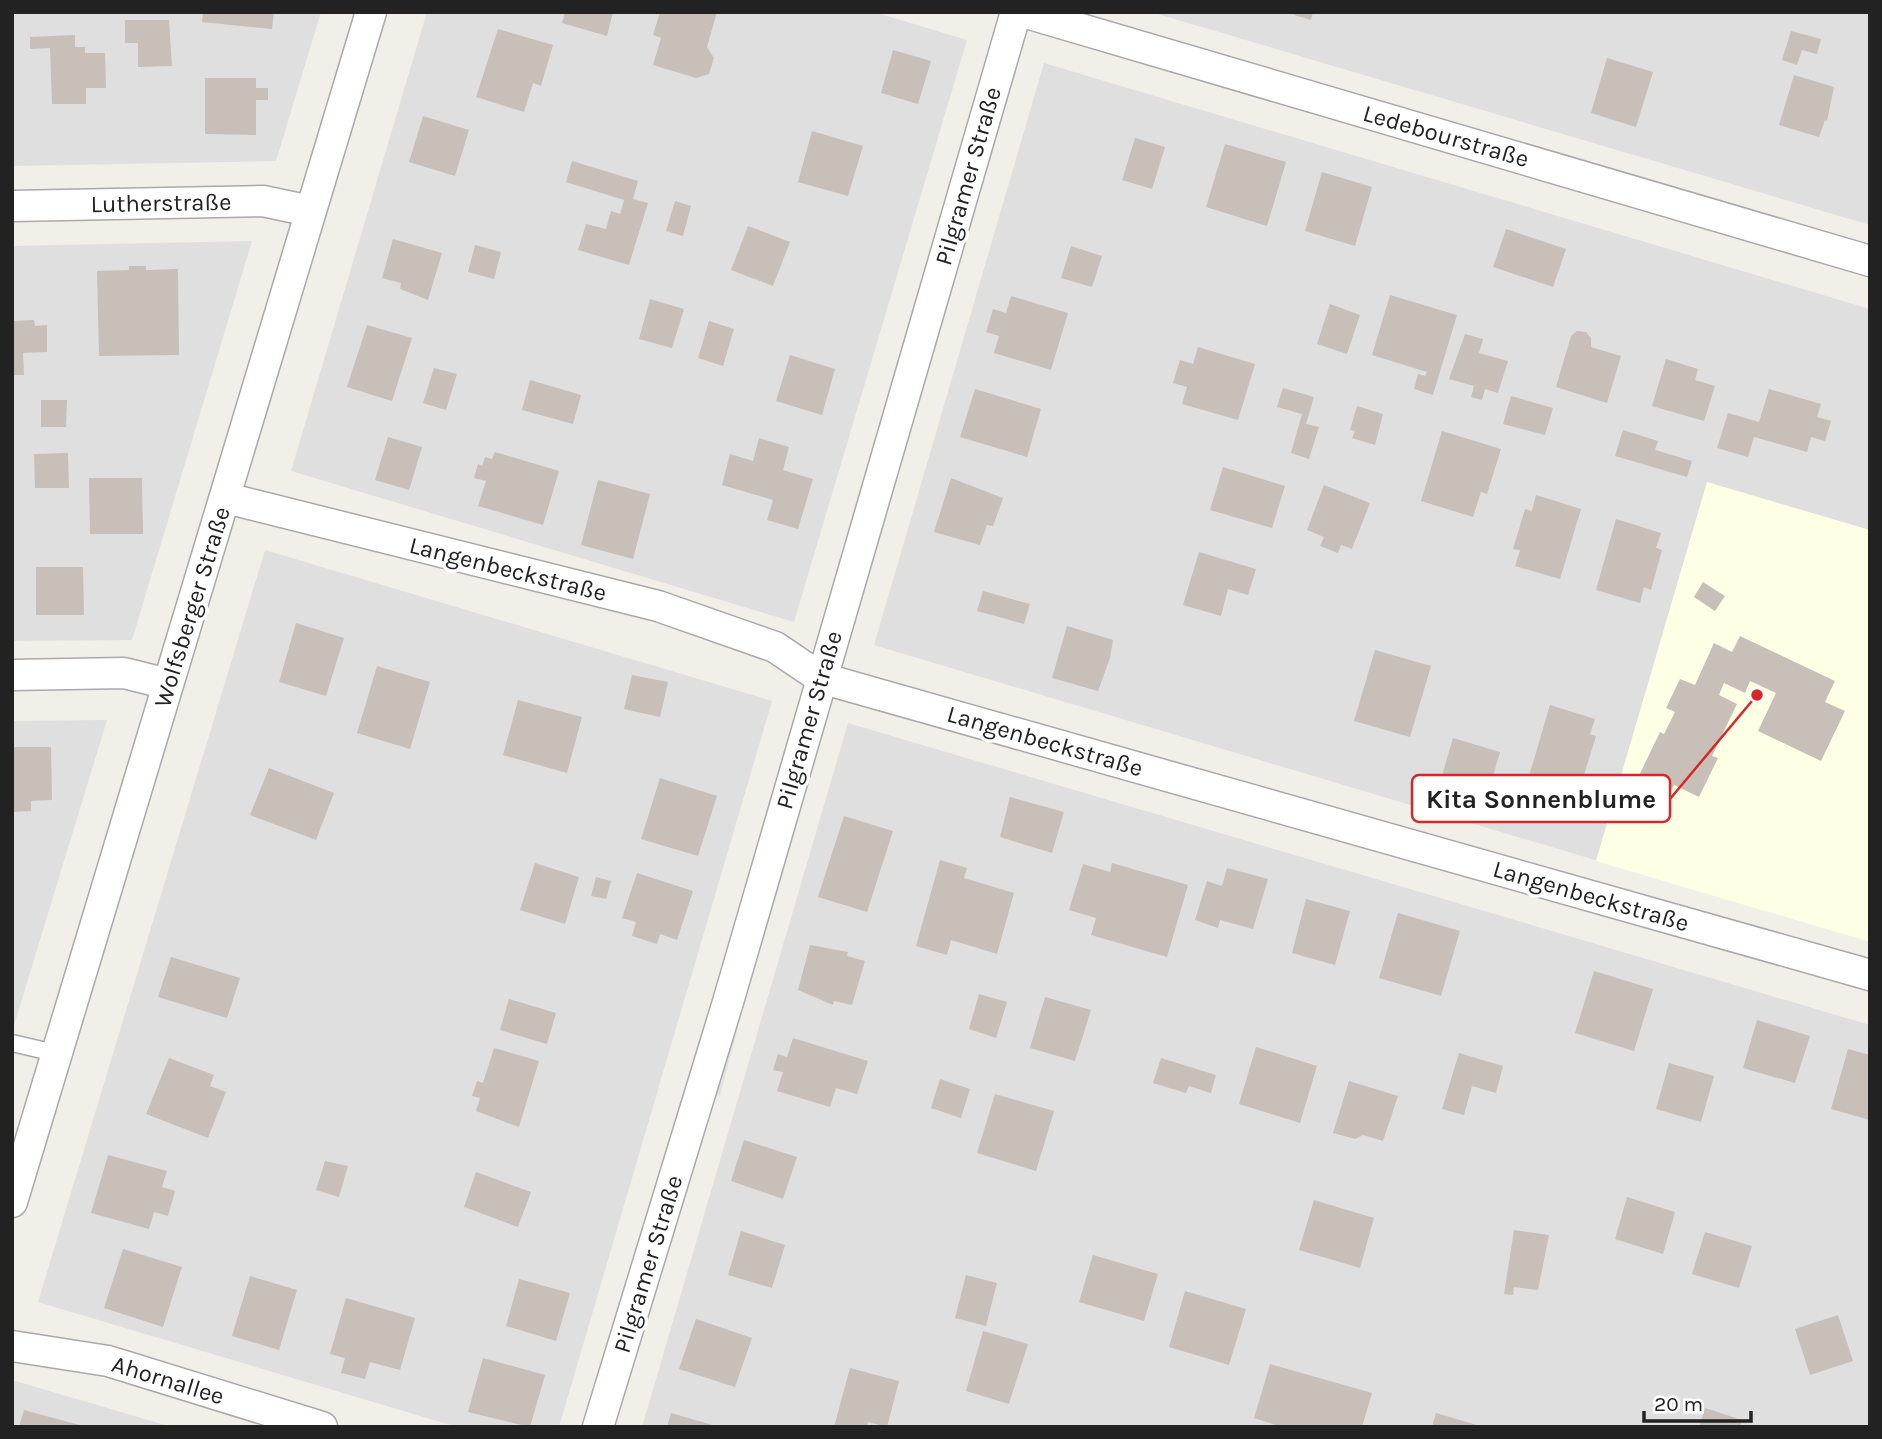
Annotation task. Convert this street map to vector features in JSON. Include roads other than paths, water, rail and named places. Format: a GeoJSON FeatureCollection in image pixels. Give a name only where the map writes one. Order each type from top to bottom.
{"type":"FeatureCollection","features":[{"type":"Feature","properties":{"kind":"street","name":"Wolfsberger Straße"},"geometry":{"type":"LineString","coordinates":[[12,1202],[371,12]]}},
{"type":"Feature","properties":{"kind":"street","name":"Pilgramer Straße"},"geometry":{"type":"LineString","coordinates":[[598,1427],[728,1002],[1016,12]]}},
{"type":"Feature","properties":{"kind":"street","name":"Ledebourstraße"},"geometry":{"type":"LineString","coordinates":[[1023,12],[1870,261]]}},
{"type":"Feature","properties":{"kind":"street","name":"Lutherstraße"},"geometry":{"type":"LineString","coordinates":[[12,206],[263,201],[310,211]]}},
{"type":"Feature","properties":{"kind":"street","name":"Langenbeckstraße"},"geometry":{"type":"LineString","coordinates":[[226,498],[658,606],[775,647],[821,678],[1870,975]]}},
{"type":"Feature","properties":{"kind":"street"},"geometry":{"type":"LineString","coordinates":[[12,675],[124,673],[168,684]]}},
{"type":"Feature","properties":{"kind":"street","name":"Ahornallee"},"geometry":{"type":"LineString","coordinates":[[12,1346],[108,1361],[322,1427]]}},
{"type":"Feature","properties":{"kind":"lane"},"geometry":{"type":"LineString","coordinates":[[12,1043],[55,1053]]}},
{"type":"Feature","properties":{"kind":"place","name":"Kita Sonnenblume"},"geometry":{"type":"Point","coordinates":[1757,695]}}]}
